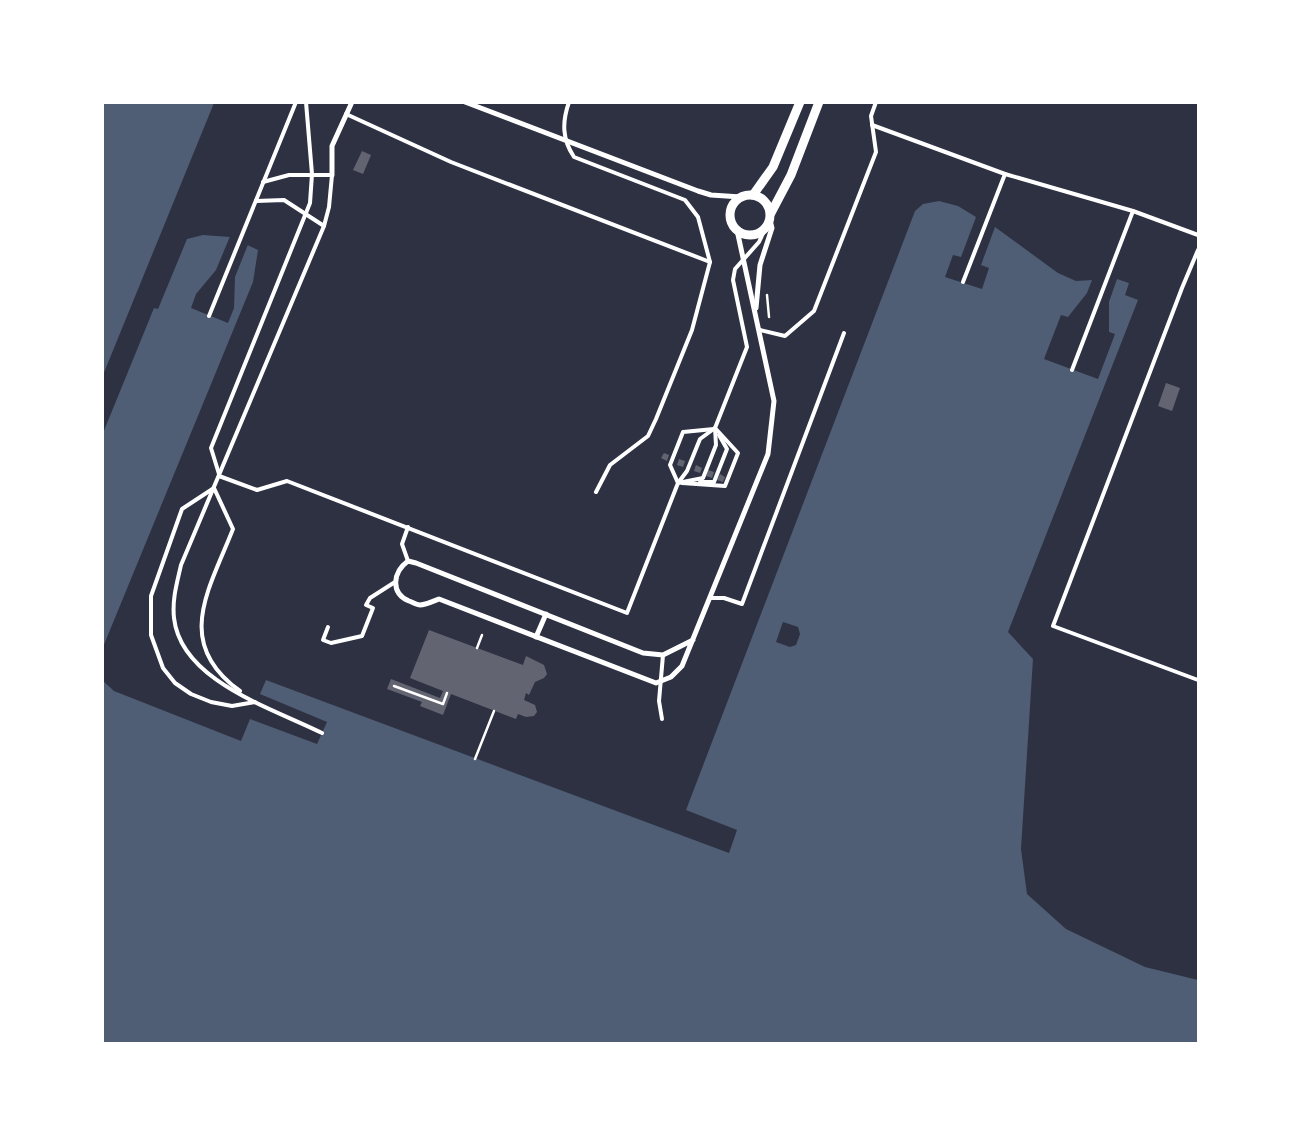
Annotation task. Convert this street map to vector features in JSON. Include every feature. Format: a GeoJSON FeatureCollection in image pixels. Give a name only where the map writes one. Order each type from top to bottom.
{"type":"FeatureCollection","features":[{"type":"Feature","properties":{"kind":"street"},"geometry":{"type":"LineString","coordinates":[[332,175],[332,146],[352,102]]}},
{"type":"Feature","properties":{"kind":"street"},"geometry":{"type":"LineString","coordinates":[[465,102],[698,191],[711,195],[741,197],[753,195],[765,200],[772,228],[760,266],[756,316]]}},
{"type":"Feature","properties":{"kind":"street"},"geometry":{"type":"LineString","coordinates":[[753,195],[773,167],[800,102]]}},
{"type":"Feature","properties":{"kind":"street"},"geometry":{"type":"LineString","coordinates":[[741,197],[736,200],[730,212],[732,224],[737,230],[748,235],[760,233],[765,229],[791,175],[819,102]]}},
{"type":"Feature","properties":{"kind":"street"},"geometry":{"type":"LineString","coordinates":[[693,640],[663,655],[643,653],[408,561],[402,566],[394,582],[396,590],[401,597],[420,605],[439,600],[656,683],[671,677],[682,666],[693,640],[768,454],[774,401],[737,230]]}},
{"type":"Feature","properties":{"kind":"street"},"geometry":{"type":"LineString","coordinates":[[536,637],[546,614]]}},
{"type":"Feature","properties":{"kind":"lane"},"geometry":{"type":"LineString","coordinates":[[209,316],[296,102]]}},
{"type":"Feature","properties":{"kind":"lane"},"geometry":{"type":"LineString","coordinates":[[219,476],[211,448],[307,214],[312,194],[306,102]]}},
{"type":"Feature","properties":{"kind":"lane"},"geometry":{"type":"LineString","coordinates":[[569,102],[563,121],[566,141],[574,157],[580,161],[685,200],[698,217],[710,262],[692,330],[648,436],[610,465],[596,492]]}},
{"type":"Feature","properties":{"kind":"lane"},"geometry":{"type":"LineString","coordinates":[[760,330],[785,336],[814,311],[876,152],[871,116],[876,102]]}},
{"type":"Feature","properties":{"kind":"lane"},"geometry":{"type":"LineString","coordinates":[[346,114],[451,162],[710,262]]}},
{"type":"Feature","properties":{"kind":"lane"},"geometry":{"type":"LineString","coordinates":[[872,125],[1005,174],[1133,211],[1198,235]]}},
{"type":"Feature","properties":{"kind":"lane"},"geometry":{"type":"LineString","coordinates":[[963,282],[1005,174]]}},
{"type":"Feature","properties":{"kind":"lane"},"geometry":{"type":"LineString","coordinates":[[214,488],[233,529],[206,600],[201,622],[201,640],[210,660],[224,680],[255,702],[322,733],[217,682],[199,668],[183,645],[174,619],[174,592],[182,565],[201,516],[324,226],[329,207],[332,175],[289,175],[263,182]]}},
{"type":"Feature","properties":{"kind":"lane"},"geometry":{"type":"LineString","coordinates":[[256,202],[284,200],[324,226]]}},
{"type":"Feature","properties":{"kind":"lane"},"geometry":{"type":"LineString","coordinates":[[1072,370],[1133,211]]}},
{"type":"Feature","properties":{"kind":"lane"},"geometry":{"type":"LineString","coordinates":[[678,483],[703,478],[716,445],[716,428],[747,347],[733,280],[735,269],[759,242],[765,229]]}},
{"type":"Feature","properties":{"kind":"lane"},"geometry":{"type":"LineString","coordinates":[[1198,250],[1053,626],[1198,680]]}},
{"type":"Feature","properties":{"kind":"lane"},"geometry":{"type":"LineString","coordinates":[[710,598],[724,598],[742,604],[844,333]]}},
{"type":"Feature","properties":{"kind":"lane"},"geometry":{"type":"LineString","coordinates":[[219,476],[257,490],[287,481],[627,613],[678,483],[687,471],[700,439],[716,428]]}},
{"type":"Feature","properties":{"kind":"lane"},"geometry":{"type":"LineString","coordinates":[[678,483],[670,465],[683,432],[716,428]]}},
{"type":"Feature","properties":{"kind":"lane"},"geometry":{"type":"LineString","coordinates":[[678,483],[714,482],[727,449],[716,428]]}},
{"type":"Feature","properties":{"kind":"lane"},"geometry":{"type":"LineString","coordinates":[[678,483],[725,486],[738,453],[716,428]]}},
{"type":"Feature","properties":{"kind":"lane"},"geometry":{"type":"LineString","coordinates":[[214,488],[182,509],[151,596],[149,618],[151,635],[163,668],[175,683],[191,694],[212,702],[232,706],[255,702]]}},
{"type":"Feature","properties":{"kind":"lane"},"geometry":{"type":"LineString","coordinates":[[408,527],[402,544],[408,561]]}},
{"type":"Feature","properties":{"kind":"lane"},"geometry":{"type":"LineString","coordinates":[[328,627],[324,640],[331,643],[362,636],[372,608],[366,605],[370,598],[394,582]]}},
{"type":"Feature","properties":{"kind":"lane"},"geometry":{"type":"LineString","coordinates":[[662,719],[659,701],[663,655]]}},
{"type":"Feature","properties":{"kind":"path"},"geometry":{"type":"LineString","coordinates":[[768,306],[769,316]]}},
{"type":"Feature","properties":{"kind":"path"},"geometry":{"type":"LineString","coordinates":[[477,648],[482,635]]}},
{"type":"Feature","properties":{"kind":"path"},"geometry":{"type":"LineString","coordinates":[[394,686],[443,704],[447,693]]}},
{"type":"Feature","properties":{"kind":"path"},"geometry":{"type":"LineString","coordinates":[[475,759],[494,711]]}},
{"type":"Feature","properties":{"kind":"water"},"geometry":{"type":"Polygon","coordinates":[[[102,103],[214,103],[103,375],[102,103]]]}},
{"type":"Feature","properties":{"kind":"water"},"geometry":{"type":"Polygon","coordinates":[[[939,201],[958,206],[976,217],[961,257],[953,255],[945,277],[982,289],[989,268],[981,265],[995,227],[1058,273],[1076,281],[1092,280],[1087,293],[1068,317],[1061,315],[1044,359],[1098,379],[1115,334],[1109,332],[1109,302],[1117,279],[1129,283],[1125,295],[1138,300],[1008,632],[1033,659],[1021,849],[1027,894],[1066,929],[1145,967],[1198,980],[1198,1043],[103,1043],[102,680],[114,691],[241,741],[250,719],[317,744],[327,722],[260,694],[266,680],[729,853],[737,830],[686,810],[915,211],[923,204],[939,201]]]}},
{"type":"Feature","properties":{"kind":"water"},"geometry":{"type":"Polygon","coordinates":[[[203,235],[230,237],[258,250],[253,282],[103,647],[103,433],[154,308],[158,309],[187,239],[203,235]]]}},
{"type":"Feature","properties":{"kind":"pier"},"geometry":{"type":"Polygon","coordinates":[[[231,234],[249,242],[235,277],[234,308],[228,323],[191,308],[196,294],[216,270],[231,234]]]}},
{"type":"Feature","properties":{"kind":"pier"},"geometry":{"type":"Polygon","coordinates":[[[783,622],[798,627],[800,634],[796,645],[790,647],[776,642],[783,622]]]}},
{"type":"Feature","properties":{"kind":"building"},"geometry":{"type":"Polygon","coordinates":[[[362,151],[371,155],[363,174],[353,170],[362,151]]]}},
{"type":"Feature","properties":{"kind":"building"},"geometry":{"type":"Polygon","coordinates":[[[1166,383],[1180,388],[1172,411],[1158,406],[1166,383]]]}},
{"type":"Feature","properties":{"kind":"building"},"geometry":{"type":"Polygon","coordinates":[[[664,453],[669,455],[667,461],[661,458],[664,453]]]}},
{"type":"Feature","properties":{"kind":"building"},"geometry":{"type":"Polygon","coordinates":[[[679,459],[685,461],[683,467],[677,465],[679,459]]]}},
{"type":"Feature","properties":{"kind":"building"},"geometry":{"type":"Polygon","coordinates":[[[696,465],[702,468],[700,473],[694,471],[696,465]]]}},
{"type":"Feature","properties":{"kind":"building"},"geometry":{"type":"Polygon","coordinates":[[[708,470],[714,472],[712,478],[706,476],[708,470]]]}},
{"type":"Feature","properties":{"kind":"building"},"geometry":{"type":"Polygon","coordinates":[[[720,474],[725,477],[723,482],[717,480],[720,474]]]}},
{"type":"Feature","properties":{"kind":"building"},"geometry":{"type":"Polygon","coordinates":[[[429,630],[523,665],[526,656],[544,665],[547,674],[544,678],[535,682],[529,695],[526,693],[524,700],[535,705],[537,712],[534,716],[526,717],[518,714],[516,719],[451,694],[443,715],[420,706],[422,702],[387,689],[391,679],[440,698],[443,691],[410,678],[429,630]]]}}]}
